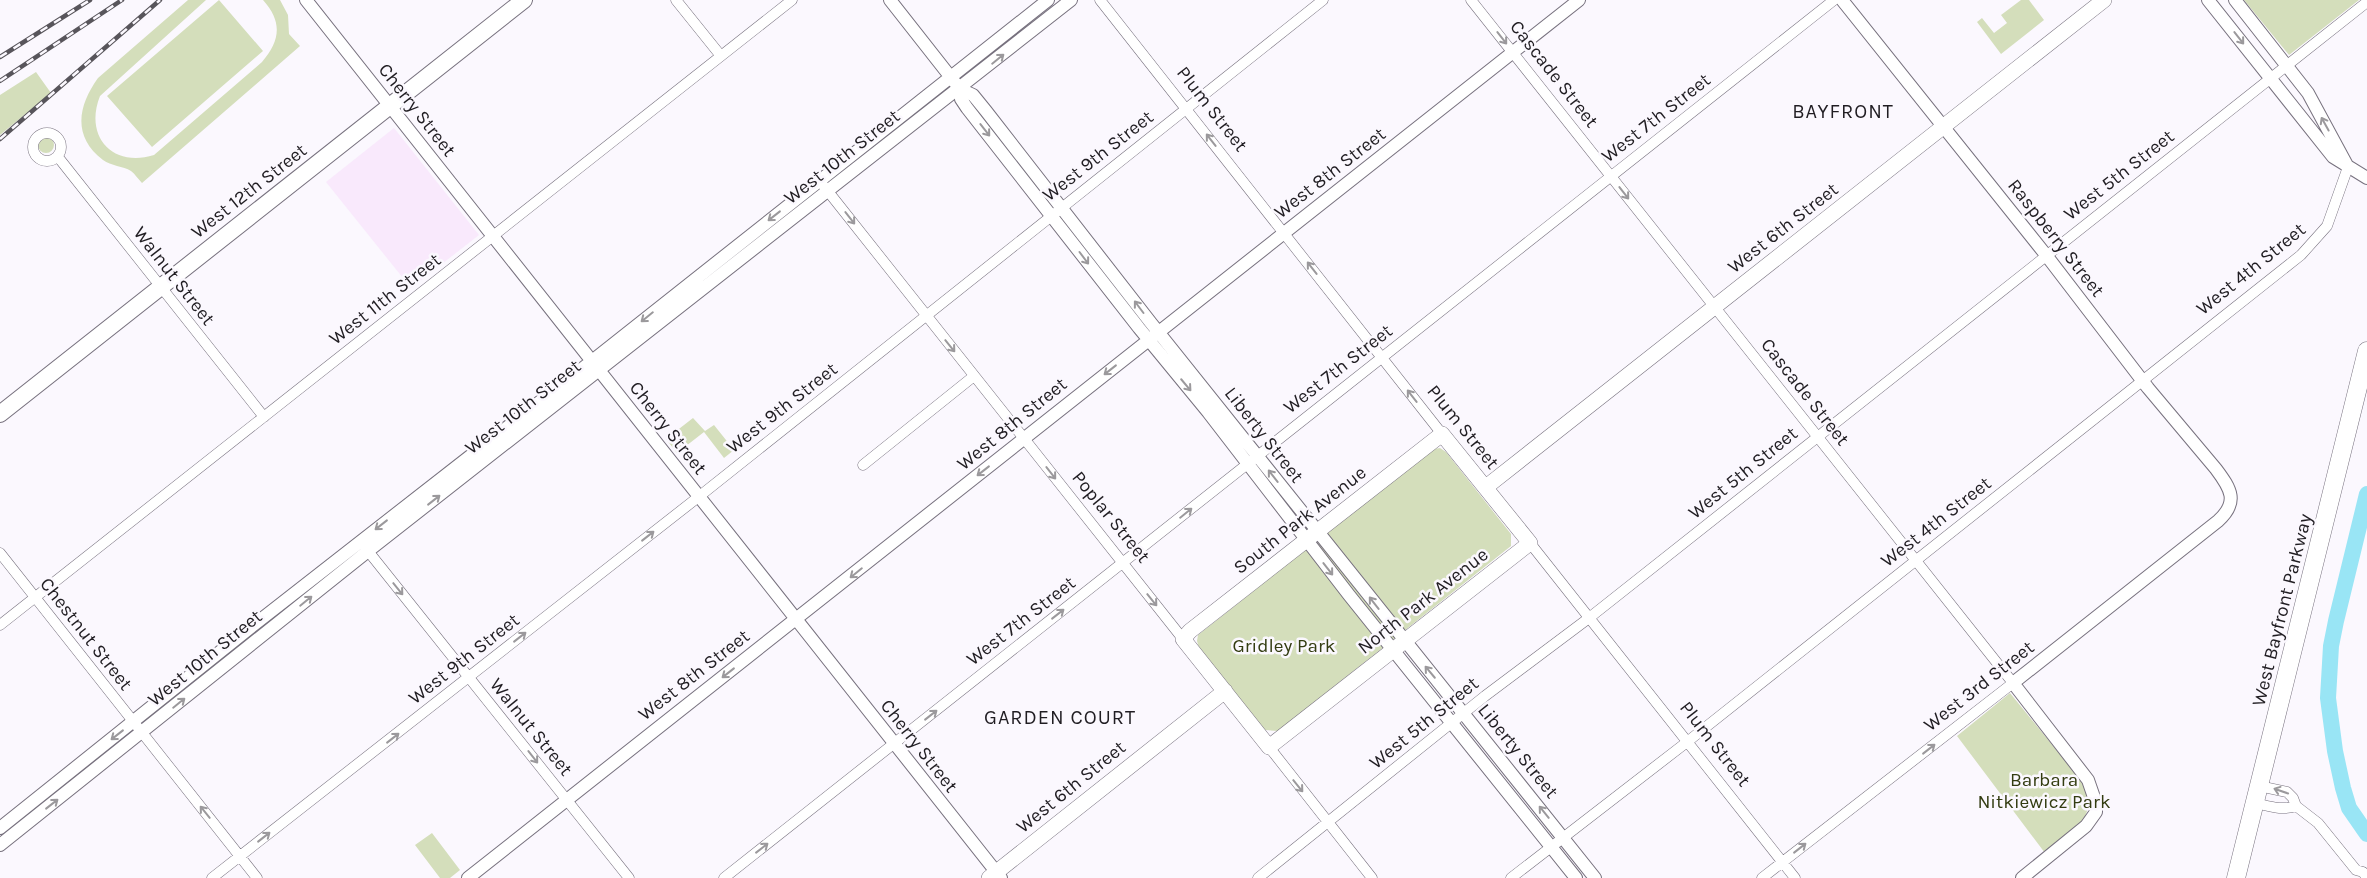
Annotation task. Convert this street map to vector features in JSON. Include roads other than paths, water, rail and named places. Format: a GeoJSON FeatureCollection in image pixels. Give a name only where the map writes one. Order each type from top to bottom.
{"type":"FeatureCollection","features":[{"type":"Feature","properties":{"kind":"highway","name":"West Bayfront Parkway"},"geometry":{"type":"LineString","coordinates":[[2236,878],[2364,373],[2367,351]]}},
{"type":"Feature","properties":{"kind":"main road","name":"West 12th Street"},"geometry":{"type":"LineString","coordinates":[[0,414],[524,0]]}},
{"type":"Feature","properties":{"kind":"main road","name":"West 6th Street"},"geometry":{"type":"LineString","coordinates":[[1486,487],[2104,0]]}},
{"type":"Feature","properties":{"kind":"main road","name":"Plum Street"},"geometry":{"type":"LineString","coordinates":[[1442,434],[1530,543]]}},
{"type":"Feature","properties":{"kind":"main road","name":"South Park Avenue"},"geometry":{"type":"LineString","coordinates":[[1183,639],[1442,434]]}},
{"type":"Feature","properties":{"kind":"main road","name":"North Park Avenue"},"geometry":{"type":"LineString","coordinates":[[1269,747],[1530,543]]}},
{"type":"Feature","properties":{"kind":"main road","name":"Poplar Street"},"geometry":{"type":"LineString","coordinates":[[1183,639],[1269,747]]}},
{"type":"Feature","properties":{"kind":"main road","name":"West 6th Street"},"geometry":{"type":"LineString","coordinates":[[996,876],[1225,691]]}},
{"type":"Feature","properties":{"kind":"street","name":"Cherry Street"},"geometry":{"type":"LineString","coordinates":[[306,0],[996,876]]}},
{"type":"Feature","properties":{"kind":"street"},"geometry":{"type":"LineString","coordinates":[[676,0],[721,56]]}},
{"type":"Feature","properties":{"kind":"street","name":"West 11th Street"},"geometry":{"type":"LineString","coordinates":[[0,625],[792,0]]}},
{"type":"Feature","properties":{"kind":"street","name":"Liberty Street"},"geometry":{"type":"LineString","coordinates":[[890,0],[960,89],[973,94],[1056,211],[1154,336],[1208,412],[1252,460],[1399,645],[1453,722],[1576,878]]}},
{"type":"Feature","properties":{"kind":"street","name":"West 10th Street"},"geometry":{"type":"LineString","coordinates":[[596,366],[705,271],[1048,0]]}},
{"type":"Feature","properties":{"kind":"street","name":"West 10th Street"},"geometry":{"type":"LineString","coordinates":[[0,845],[22,819],[134,722],[246,631],[364,546],[596,366],[713,282],[1071,0]]}},
{"type":"Feature","properties":{"kind":"street","name":"Plum Street"},"geometry":{"type":"LineString","coordinates":[[1100,0],[1442,434]]}},
{"type":"Feature","properties":{"kind":"street","name":"West 9th Street"},"geometry":{"type":"LineString","coordinates":[[212,878],[926,316],[1323,0]]}},
{"type":"Feature","properties":{"kind":"street","name":"Cascade Street"},"geometry":{"type":"LineString","coordinates":[[1471,0],[2088,780],[2095,796],[2096,812],[2086,826],[2022,878]]}},
{"type":"Feature","properties":{"kind":"street","name":"West 8th Street"},"geometry":{"type":"LineString","coordinates":[[468,878],[1579,0]]}},
{"type":"Feature","properties":{"kind":"street","name":"West 7th Street"},"geometry":{"type":"LineString","coordinates":[[724,878],[1834,0]]}},
{"type":"Feature","properties":{"kind":"street","name":"Raspberry Street"},"geometry":{"type":"LineString","coordinates":[[1842,0],[2046,255],[2143,380],[2225,480],[2231,496],[2231,504]]}},
{"type":"Feature","properties":{"kind":"street"},"geometry":{"type":"LineString","coordinates":[[2208,0],[2334,157],[2367,178]]}},
{"type":"Feature","properties":{"kind":"street"},"geometry":{"type":"LineString","coordinates":[[2235,0],[2308,93],[2348,167]]}},
{"type":"Feature","properties":{"kind":"street","name":"West 5th Street"},"geometry":{"type":"LineString","coordinates":[[1258,878],[1464,713],[1589,618],[1816,436],[2367,2]]}},
{"type":"Feature","properties":{"kind":"street","name":"Walnut Street"},"geometry":{"type":"LineString","coordinates":[[58,157],[264,417]]}},
{"type":"Feature","properties":{"kind":"street","name":"West 4th Street"},"geometry":{"type":"LineString","coordinates":[[1511,878],[1687,742],[2313,244],[2332,216],[2348,167]]}},
{"type":"Feature","properties":{"kind":"street","name":"Poplar Street"},"geometry":{"type":"LineString","coordinates":[[819,180],[1183,639]]}},
{"type":"Feature","properties":{"kind":"street"},"geometry":{"type":"LineString","coordinates":[[705,271],[713,282]]}},
{"type":"Feature","properties":{"kind":"street"},"geometry":{"type":"LineString","coordinates":[[863,465],[974,376]]}},
{"type":"Feature","properties":{"kind":"street","name":"West 3rd Street"},"geometry":{"type":"LineString","coordinates":[[1762,878],[2013,684],[2218,521],[2228,511],[2231,504]]}},
{"type":"Feature","properties":{"kind":"street","name":"Plum Street"},"geometry":{"type":"LineString","coordinates":[[1530,543],[1795,878]]}},
{"type":"Feature","properties":{"kind":"street","name":"West 10th Street"},"geometry":{"type":"LineString","coordinates":[[0,828],[22,819],[142,733],[254,641],[364,546]]}},
{"type":"Feature","properties":{"kind":"street","name":"Walnut Street"},"geometry":{"type":"LineString","coordinates":[[364,546],[629,878]]}},
{"type":"Feature","properties":{"kind":"street","name":"Chestnut Street"},"geometry":{"type":"LineString","coordinates":[[0,553],[257,878]]}},
{"type":"Feature","properties":{"kind":"street"},"geometry":{"type":"LineString","coordinates":[[246,631],[254,641]]}},
{"type":"Feature","properties":{"kind":"street","name":"Liberty Street"},"geometry":{"type":"LineString","coordinates":[[1399,645],[1464,713],[1595,878]]}},
{"type":"Feature","properties":{"kind":"street","name":"Poplar Street"},"geometry":{"type":"LineString","coordinates":[[1269,747],[1372,878]]}},
{"type":"Feature","properties":{"kind":"street"},"geometry":{"type":"LineString","coordinates":[[2259,786],[2286,792],[2293,798],[2296,806],[2318,822],[2355,875]]}},
{"type":"Feature","properties":{"kind":"street"},"geometry":{"type":"LineString","coordinates":[[2255,803],[2280,809],[2296,806]]}},
{"type":"Feature","properties":{"kind":"street"},"geometry":{"type":"LineString","coordinates":[[2355,875],[2367,869]]}},
{"type":"Feature","properties":{"kind":"street"},"geometry":{"type":"LineString","coordinates":[[2355,875],[2363,872],[2367,878]]}},
{"type":"Feature","properties":{"kind":"waterway"},"geometry":{"type":"LineString","coordinates":[[2367,494],[2331,646],[2328,698],[2335,751],[2343,788],[2349,808],[2367,834]]}},
{"type":"Feature","properties":{"kind":"railway"},"geometry":{"type":"LineString","coordinates":[[0,57],[90,0]]}},
{"type":"Feature","properties":{"kind":"railway"},"geometry":{"type":"LineString","coordinates":[[0,81],[122,0]]}},
{"type":"Feature","properties":{"kind":"railway"},"geometry":{"type":"LineString","coordinates":[[0,139],[160,0]]}},
{"type":"Feature","properties":{"kind":"district","name":"BAYFRONT"},"geometry":{"type":"Point","coordinates":[1843,111]}},
{"type":"Feature","properties":{"kind":"district","name":"GARDEN COURT"},"geometry":{"type":"Point","coordinates":[1060,717]}},
{"type":"Feature","properties":{"kind":"park label","name":"Gridley Park"},"geometry":{"type":"Point","coordinates":[1284,646]}},
{"type":"Feature","properties":{"kind":"park label","name":"Barbara Nitkiewicz Park"},"geometry":{"type":"Point","coordinates":[2044,791]}}]}
